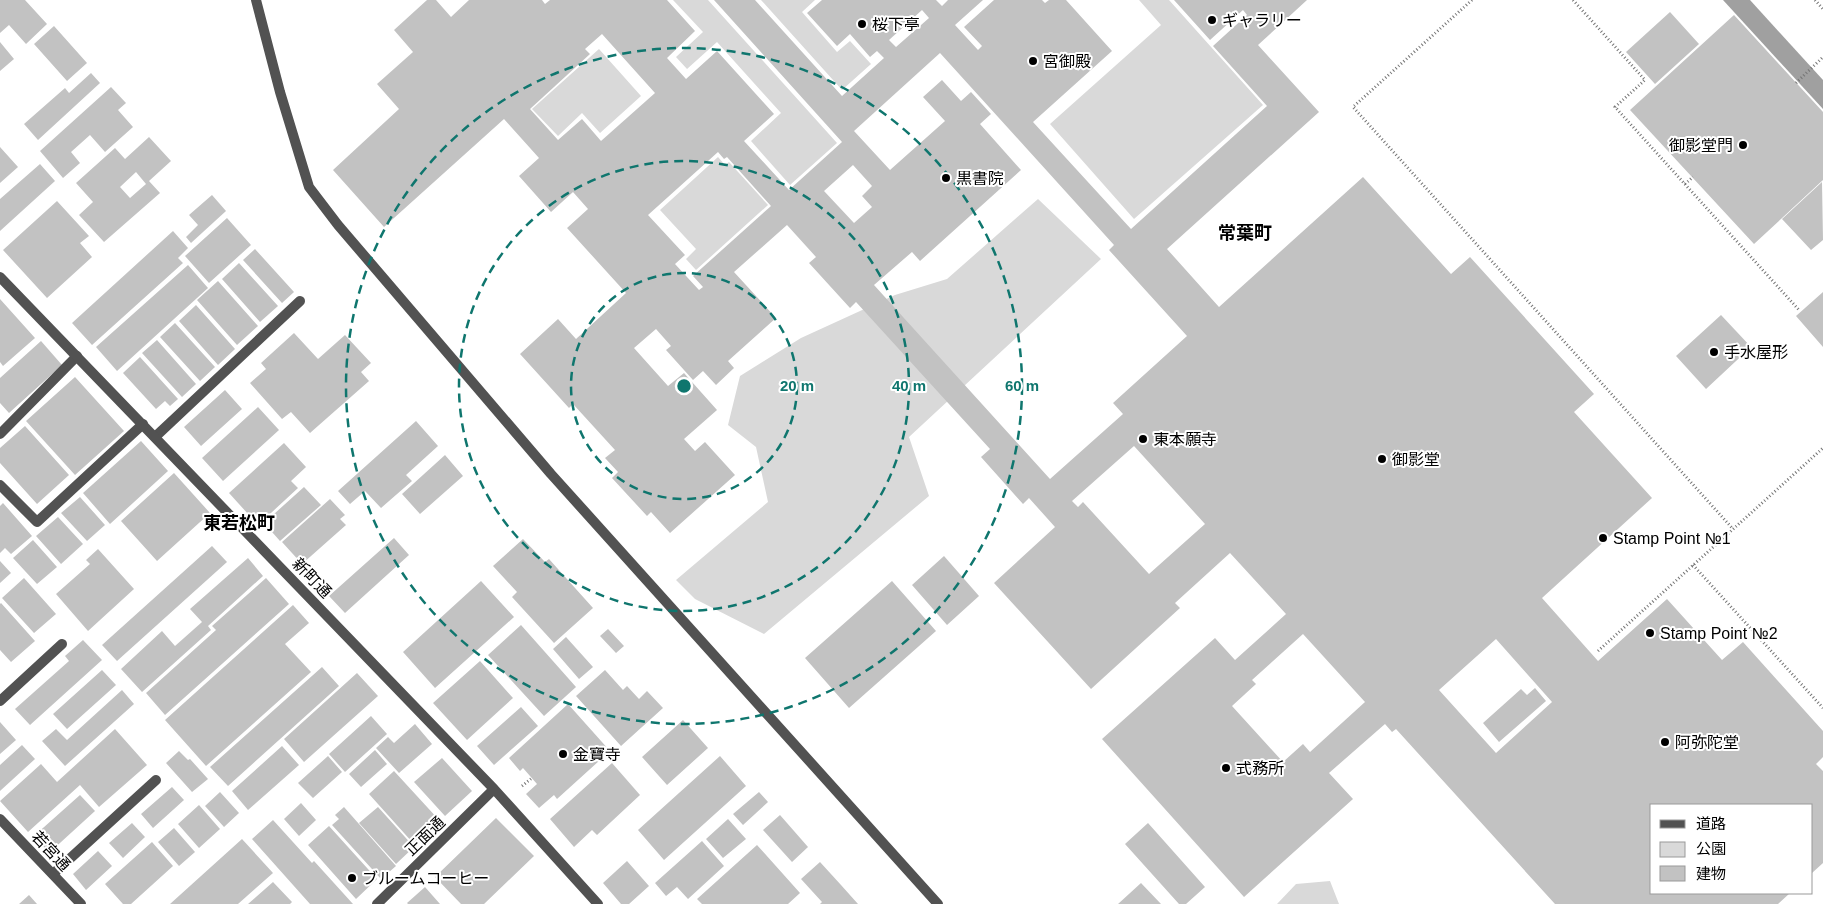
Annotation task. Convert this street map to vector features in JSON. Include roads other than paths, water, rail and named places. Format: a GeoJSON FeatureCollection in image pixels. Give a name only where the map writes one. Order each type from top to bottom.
{"type":"FeatureCollection","features":[{"type":"Feature","properties":{"kind":"street"},"geometry":{"type":"LineString","coordinates":[[256,0],[280,92],[309,187],[320,202],[551,474],[938,904]]}},
{"type":"Feature","properties":{"kind":"street","name":"新町通"},"geometry":{"type":"LineString","coordinates":[[0,276],[494,789],[598,904]]}},
{"type":"Feature","properties":{"kind":"street"},"geometry":{"type":"LineString","coordinates":[[155,437],[300,301]]}},
{"type":"Feature","properties":{"kind":"street"},"geometry":{"type":"LineString","coordinates":[[0,434],[77,356]]}},
{"type":"Feature","properties":{"kind":"street"},"geometry":{"type":"LineString","coordinates":[[0,485],[37,522],[143,424]]}},
{"type":"Feature","properties":{"kind":"street"},"geometry":{"type":"LineString","coordinates":[[0,701],[62,644]]}},
{"type":"Feature","properties":{"kind":"street"},"geometry":{"type":"LineString","coordinates":[[53,874],[156,780]]}},
{"type":"Feature","properties":{"kind":"street","name":"正面通"},"geometry":{"type":"LineString","coordinates":[[377,904],[494,789]]}},
{"type":"Feature","properties":{"kind":"street","name":"若宮通"},"geometry":{"type":"LineString","coordinates":[[0,819],[81,904]]}},
{"type":"Feature","properties":{"kind":"place","name":"ギャラリー"},"geometry":{"type":"Point","coordinates":[1212,20]}},
{"type":"Feature","properties":{"kind":"place","name":"桜下亭"},"geometry":{"type":"Point","coordinates":[862,24]}},
{"type":"Feature","properties":{"kind":"place","name":"宮御殿"},"geometry":{"type":"Point","coordinates":[1033,61]}},
{"type":"Feature","properties":{"kind":"place","name":"御影堂門"},"geometry":{"type":"Point","coordinates":[1743,145]}},
{"type":"Feature","properties":{"kind":"place","name":"黒書院"},"geometry":{"type":"Point","coordinates":[946,178]}},
{"type":"Feature","properties":{"kind":"place","name":"手水屋形"},"geometry":{"type":"Point","coordinates":[1714,352]}},
{"type":"Feature","properties":{"kind":"place","name":"東本願寺"},"geometry":{"type":"Point","coordinates":[1143,439]}},
{"type":"Feature","properties":{"kind":"place","name":"御影堂"},"geometry":{"type":"Point","coordinates":[1382,459]}},
{"type":"Feature","properties":{"kind":"place","name":"Stamp Point №1"},"geometry":{"type":"Point","coordinates":[1603,538]}},
{"type":"Feature","properties":{"kind":"place","name":"Stamp Point №2"},"geometry":{"type":"Point","coordinates":[1650,633]}},
{"type":"Feature","properties":{"kind":"place","name":"阿弥陀堂"},"geometry":{"type":"Point","coordinates":[1665,742]}},
{"type":"Feature","properties":{"kind":"place","name":"金寶寺"},"geometry":{"type":"Point","coordinates":[563,754]}},
{"type":"Feature","properties":{"kind":"place","name":"式務所"},"geometry":{"type":"Point","coordinates":[1226,768]}},
{"type":"Feature","properties":{"kind":"place","name":"ブルームコーヒー"},"geometry":{"type":"Point","coordinates":[352,878]}},
{"type":"Feature","properties":{"kind":"district","name":"常葉町"},"geometry":{"type":"Point","coordinates":[1245,233]}},
{"type":"Feature","properties":{"kind":"district","name":"東若松町"},"geometry":{"type":"Point","coordinates":[239,523]}}]}
